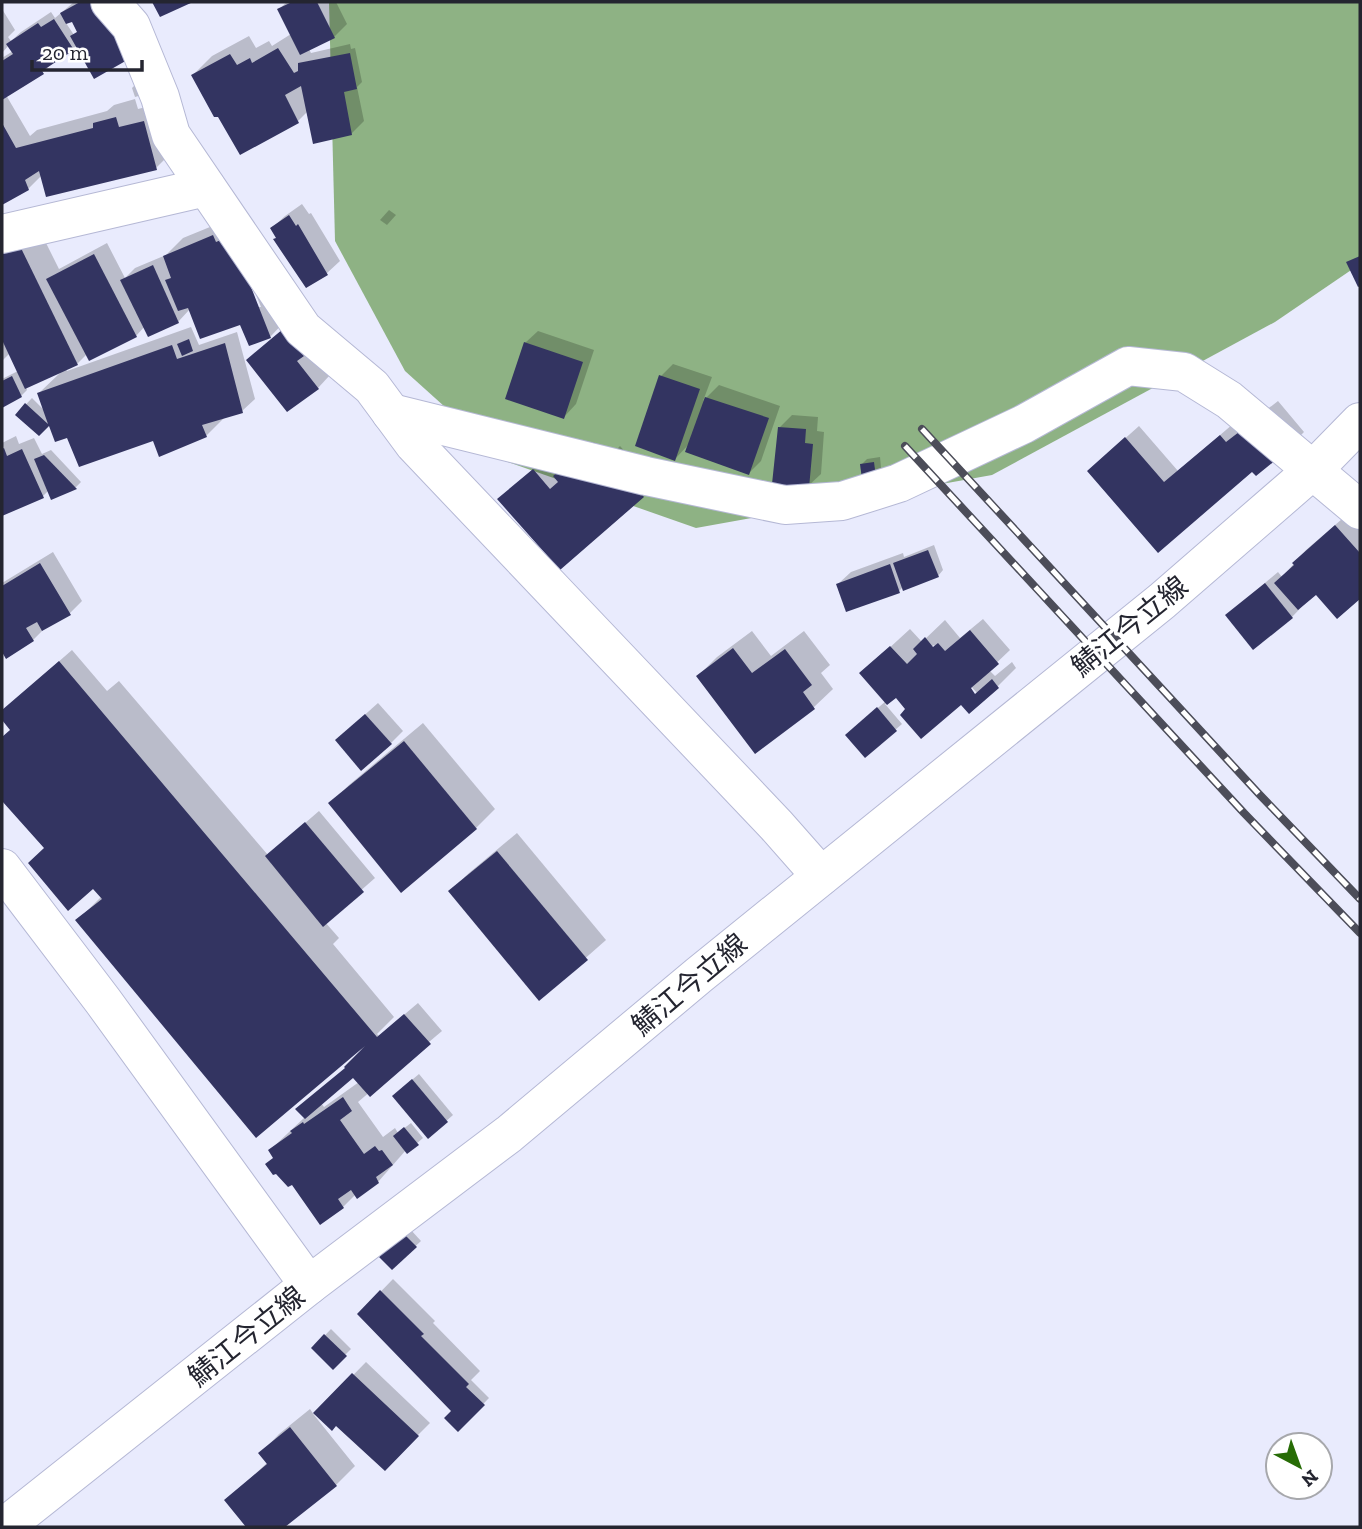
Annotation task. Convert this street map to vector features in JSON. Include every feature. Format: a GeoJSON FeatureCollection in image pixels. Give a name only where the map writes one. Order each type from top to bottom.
{"type":"FeatureCollection","features":[{"type":"Feature","properties":{"kind":"street"},"geometry":{"type":"LineString","coordinates":[[110,2],[131,26],[160,97],[171,135],[303,329],[372,387],[414,444],[776,825],[821,876]]}},
{"type":"Feature","properties":{"kind":"street"},"geometry":{"type":"LineString","coordinates":[[2,234],[206,187]]}},
{"type":"Feature","properties":{"kind":"street"},"geometry":{"type":"LineString","coordinates":[[391,413],[646,476],[785,505],[842,501],[899,483],[1024,424],[1128,366],[1184,372],[1229,400],[1360,510]]}},
{"type":"Feature","properties":{"kind":"street","name":"鯖江今立線"},"geometry":{"type":"LineString","coordinates":[[4,1527],[309,1285],[509,1134],[821,876],[1162,601],[1313,470],[1360,422]]}},
{"type":"Feature","properties":{"kind":"street"},"geometry":{"type":"LineString","coordinates":[[2,868],[103,1001],[309,1285]]}},
{"type":"Feature","properties":{"kind":"green space"},"geometry":{"type":"Polygon","coordinates":[[[329,2],[1360,2],[1360,264],[1275,322],[992,475],[696,528],[505,461],[405,371],[335,241],[329,2]]]}},
{"type":"Feature","properties":{"kind":"building"},"geometry":{"type":"Polygon","coordinates":[[[80,2],[92,2],[136,55],[94,79],[70,36],[77,32],[72,22],[66,24],[60,13],[80,2]]]}},
{"type":"Feature","properties":{"kind":"building"},"geometry":{"type":"Polygon","coordinates":[[[152,2],[193,2],[160,17],[152,2]]]}},
{"type":"Feature","properties":{"kind":"building"},"geometry":{"type":"Polygon","coordinates":[[[292,2],[317,2],[335,38],[300,55],[277,9],[292,2]]]}},
{"type":"Feature","properties":{"kind":"building"},"geometry":{"type":"Polygon","coordinates":[[[54,19],[74,50],[42,71],[44,74],[2,100],[2,61],[13,54],[6,44],[38,23],[41,27],[54,19]]]}},
{"type":"Feature","properties":{"kind":"building"},"geometry":{"type":"Polygon","coordinates":[[[278,48],[294,73],[298,71],[298,63],[350,53],[357,89],[344,92],[352,135],[313,144],[301,86],[285,95],[299,123],[240,155],[218,117],[214,117],[191,75],[230,54],[237,65],[250,58],[252,63],[278,48]]]}},
{"type":"Feature","properties":{"kind":"building"},"geometry":{"type":"Polygon","coordinates":[[[116,117],[119,127],[144,121],[157,170],[46,197],[39,171],[25,180],[29,190],[2,205],[2,123],[16,148],[93,128],[93,123],[116,117]]]}},
{"type":"Feature","properties":{"kind":"building"},"geometry":{"type":"Polygon","coordinates":[[[289,215],[296,226],[298,224],[328,275],[306,288],[273,239],[276,238],[270,228],[289,215]]]}},
{"type":"Feature","properties":{"kind":"building"},"geometry":{"type":"Polygon","coordinates":[[[213,235],[216,242],[231,236],[271,338],[249,346],[240,325],[200,339],[188,308],[178,311],[165,280],[171,278],[163,256],[213,235]]]}},
{"type":"Feature","properties":{"kind":"building"},"geometry":{"type":"Polygon","coordinates":[[[19,244],[78,365],[25,389],[2,340],[2,248],[19,244]]]}},
{"type":"Feature","properties":{"kind":"building"},"geometry":{"type":"Polygon","coordinates":[[[94,254],[137,337],[89,361],[46,279],[94,254]]]}},
{"type":"Feature","properties":{"kind":"building"},"geometry":{"type":"Polygon","coordinates":[[[1360,256],[1360,286],[1358,287],[1346,262],[1360,256]]]}},
{"type":"Feature","properties":{"kind":"building"},"geometry":{"type":"Polygon","coordinates":[[[153,265],[179,323],[148,337],[120,280],[153,265]]]}},
{"type":"Feature","properties":{"kind":"building"},"geometry":{"type":"Polygon","coordinates":[[[283,329],[304,356],[297,361],[319,389],[287,412],[246,360],[283,329]]]}},
{"type":"Feature","properties":{"kind":"building"},"geometry":{"type":"Polygon","coordinates":[[[189,339],[193,351],[182,356],[177,344],[189,339]]]}},
{"type":"Feature","properties":{"kind":"building"},"geometry":{"type":"Polygon","coordinates":[[[524,342],[583,362],[564,419],[505,399],[524,342]]]}},
{"type":"Feature","properties":{"kind":"building"},"geometry":{"type":"Polygon","coordinates":[[[225,343],[243,413],[202,425],[207,437],[159,457],[153,441],[79,467],[67,438],[55,442],[49,426],[39,436],[15,415],[25,403],[48,424],[37,393],[172,345],[177,359],[225,343]]]}},
{"type":"Feature","properties":{"kind":"building"},"geometry":{"type":"Polygon","coordinates":[[[659,375],[700,389],[675,461],[635,446],[659,375]]]}},
{"type":"Feature","properties":{"kind":"building"},"geometry":{"type":"Polygon","coordinates":[[[12,376],[22,397],[2,408],[2,381],[12,376]]]}},
{"type":"Feature","properties":{"kind":"building"},"geometry":{"type":"Polygon","coordinates":[[[705,397],[769,418],[749,475],[685,452],[705,397]]]}},
{"type":"Feature","properties":{"kind":"building"},"geometry":{"type":"Polygon","coordinates":[[[1265,412],[1293,446],[1256,476],[1252,472],[1158,553],[1087,471],[1125,437],[1164,482],[1220,435],[1226,442],[1265,412]]]}},
{"type":"Feature","properties":{"kind":"building"},"geometry":{"type":"Polygon","coordinates":[[[778,427],[806,429],[805,443],[813,444],[809,488],[772,484],[778,427]]]}},
{"type":"Feature","properties":{"kind":"building"},"geometry":{"type":"Polygon","coordinates":[[[4,448],[7,456],[22,449],[44,498],[2,516],[2,449],[4,448]]]}},
{"type":"Feature","properties":{"kind":"building"},"geometry":{"type":"Polygon","coordinates":[[[44,455],[77,489],[51,500],[34,459],[44,455]]]}},
{"type":"Feature","properties":{"kind":"building"},"geometry":{"type":"Polygon","coordinates":[[[575,459],[624,474],[644,497],[560,570],[497,499],[533,469],[550,489],[558,482],[553,476],[575,459]]]}},
{"type":"Feature","properties":{"kind":"building"},"geometry":{"type":"Polygon","coordinates":[[[874,462],[877,485],[863,487],[860,464],[874,462]]]}},
{"type":"Feature","properties":{"kind":"building"},"geometry":{"type":"Polygon","coordinates":[[[1335,525],[1360,553],[1360,599],[1337,619],[1316,595],[1298,610],[1274,583],[1335,525]]]}},
{"type":"Feature","properties":{"kind":"building"},"geometry":{"type":"Polygon","coordinates":[[[928,550],[939,577],[903,591],[893,563],[928,550]]]}},
{"type":"Feature","properties":{"kind":"building"},"geometry":{"type":"Polygon","coordinates":[[[40,563],[71,615],[42,631],[37,622],[26,628],[34,641],[6,659],[2,652],[2,586],[40,563]]]}},
{"type":"Feature","properties":{"kind":"building"},"geometry":{"type":"Polygon","coordinates":[[[890,564],[900,593],[846,612],[836,584],[890,564]]]}},
{"type":"Feature","properties":{"kind":"building"},"geometry":{"type":"Polygon","coordinates":[[[1265,583],[1293,618],[1253,650],[1225,615],[1265,583]]]}},
{"type":"Feature","properties":{"kind":"building"},"geometry":{"type":"Polygon","coordinates":[[[970,630],[999,664],[971,688],[975,694],[992,679],[999,688],[969,714],[961,705],[921,739],[900,715],[905,709],[896,698],[887,705],[859,673],[890,646],[907,664],[917,654],[913,649],[925,637],[933,647],[938,643],[945,651],[970,630]]]}},
{"type":"Feature","properties":{"kind":"building"},"geometry":{"type":"Polygon","coordinates":[[[733,648],[752,673],[785,649],[812,685],[803,692],[815,709],[755,754],[696,676],[733,648]]]}},
{"type":"Feature","properties":{"kind":"building"},"geometry":{"type":"Polygon","coordinates":[[[59,661],[377,1037],[404,1014],[431,1044],[370,1097],[353,1078],[305,1119],[295,1109],[345,1068],[365,1046],[256,1138],[75,920],[102,899],[93,889],[68,911],[28,863],[44,848],[2,801],[2,737],[10,730],[2,720],[2,710],[59,661]]]}},
{"type":"Feature","properties":{"kind":"building"},"geometry":{"type":"Polygon","coordinates":[[[877,707],[897,731],[865,758],[845,735],[877,707]]]}},
{"type":"Feature","properties":{"kind":"building"},"geometry":{"type":"Polygon","coordinates":[[[365,714],[392,744],[361,771],[335,740],[365,714]]]}},
{"type":"Feature","properties":{"kind":"building"},"geometry":{"type":"Polygon","coordinates":[[[404,741],[477,829],[401,893],[328,803],[404,741]]]}},
{"type":"Feature","properties":{"kind":"building"},"geometry":{"type":"Polygon","coordinates":[[[305,822],[364,892],[323,927],[265,856],[305,822]]]}},
{"type":"Feature","properties":{"kind":"building"},"geometry":{"type":"Polygon","coordinates":[[[497,851],[588,960],[539,1001],[448,891],[497,851]]]}},
{"type":"Feature","properties":{"kind":"building"},"geometry":{"type":"Polygon","coordinates":[[[412,1079],[448,1122],[428,1139],[392,1096],[412,1079]]]}},
{"type":"Feature","properties":{"kind":"building"},"geometry":{"type":"Polygon","coordinates":[[[343,1097],[352,1111],[340,1120],[364,1154],[375,1146],[379,1151],[382,1150],[393,1165],[376,1177],[379,1183],[357,1199],[351,1190],[338,1199],[344,1208],[320,1225],[292,1185],[288,1187],[276,1174],[273,1175],[265,1164],[273,1158],[268,1150],[292,1133],[290,1131],[343,1097]]]}},
{"type":"Feature","properties":{"kind":"building"},"geometry":{"type":"Polygon","coordinates":[[[404,1127],[419,1145],[407,1154],[393,1136],[404,1127]]]}},
{"type":"Feature","properties":{"kind":"building"},"geometry":{"type":"Polygon","coordinates":[[[403,1233],[417,1247],[392,1270],[379,1257],[403,1233]]]}},
{"type":"Feature","properties":{"kind":"building"},"geometry":{"type":"Polygon","coordinates":[[[380,1290],[424,1334],[421,1336],[469,1384],[466,1387],[485,1405],[458,1432],[444,1418],[451,1411],[357,1314],[380,1290]]]}},
{"type":"Feature","properties":{"kind":"building"},"geometry":{"type":"Polygon","coordinates":[[[324,1334],[347,1356],[333,1370],[311,1348],[324,1334]]]}},
{"type":"Feature","properties":{"kind":"building"},"geometry":{"type":"Polygon","coordinates":[[[352,1373],[419,1436],[385,1471],[336,1426],[332,1431],[313,1413],[352,1373]]]}},
{"type":"Feature","properties":{"kind":"building"},"geometry":{"type":"Polygon","coordinates":[[[290,1427],[337,1486],[285,1527],[246,1527],[224,1500],[267,1464],[258,1453],[290,1427]]]}},
{"type":"Feature","properties":{"kind":"railway"},"geometry":{"type":"LineString","coordinates":[[922,429],[1259,794],[1360,899]]}},
{"type":"Feature","properties":{"kind":"railway"},"geometry":{"type":"LineString","coordinates":[[905,446],[1244,813],[1360,933]]}}]}
